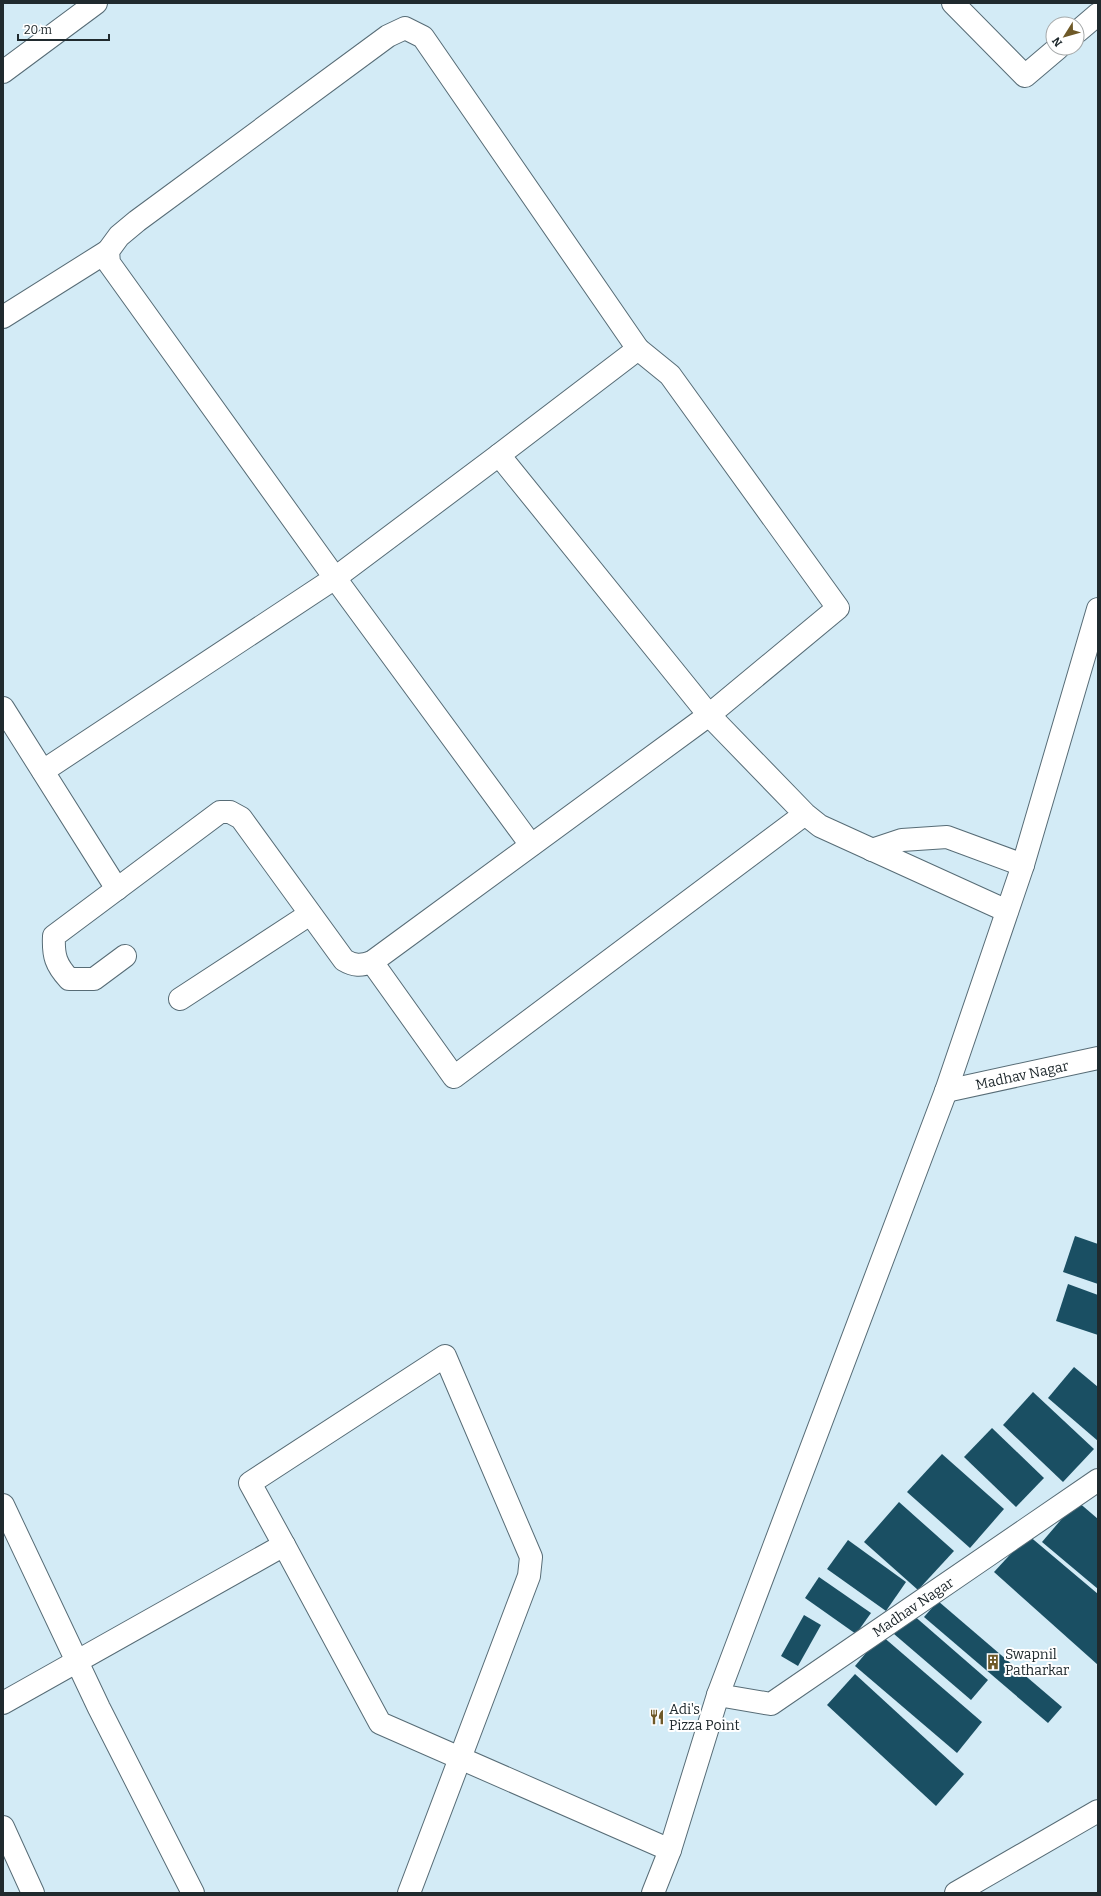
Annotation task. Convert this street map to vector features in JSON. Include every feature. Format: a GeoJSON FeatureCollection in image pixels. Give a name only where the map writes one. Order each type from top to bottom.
{"type":"FeatureCollection","features":[{"type":"Feature","properties":{"kind":"street"},"geometry":{"type":"LineString","coordinates":[[3,72],[96,3]]}},
{"type":"Feature","properties":{"kind":"street"},"geometry":{"type":"LineString","coordinates":[[953,3],[1025,76],[1049,56]]}},
{"type":"Feature","properties":{"kind":"street"},"geometry":{"type":"LineString","coordinates":[[1085,25],[1098,14]]}},
{"type":"Feature","properties":{"kind":"street"},"geometry":{"type":"LineString","coordinates":[[3,317],[108,251],[119,236],[144,216],[388,36],[405,28],[423,37],[638,349],[670,375],[838,608],[709,715],[372,962],[362,965],[352,965],[344,960],[241,818],[230,812],[220,812],[54,936],[53,949],[58,967],[69,979],[94,979],[125,956]]}},
{"type":"Feature","properties":{"kind":"street"},"geometry":{"type":"LineString","coordinates":[[108,251],[109,263],[335,578],[531,845]]}},
{"type":"Feature","properties":{"kind":"street"},"geometry":{"type":"LineString","coordinates":[[43,772],[335,578],[638,349]]}},
{"type":"Feature","properties":{"kind":"street"},"geometry":{"type":"LineString","coordinates":[[498,455],[709,715],[805,814],[820,826],[1007,910]]}},
{"type":"Feature","properties":{"kind":"street"},"geometry":{"type":"LineString","coordinates":[[653,1893],[670,1850],[718,1696],[946,1091],[1023,865],[1098,610]]}},
{"type":"Feature","properties":{"kind":"street"},"geometry":{"type":"LineString","coordinates":[[3,708],[117,889]]}},
{"type":"Feature","properties":{"kind":"street"},"geometry":{"type":"LineString","coordinates":[[372,962],[454,1076],[805,814]]}},
{"type":"Feature","properties":{"kind":"street"},"geometry":{"type":"LineString","coordinates":[[872,850],[902,840],[947,837],[1023,865]]}},
{"type":"Feature","properties":{"kind":"street"},"geometry":{"type":"LineString","coordinates":[[180,999],[310,914]]}},
{"type":"Feature","properties":{"kind":"street","name":"Madhav Nagar"},"geometry":{"type":"LineString","coordinates":[[946,1091],[1098,1058]]}},
{"type":"Feature","properties":{"kind":"street"},"geometry":{"type":"LineString","coordinates":[[409,1893],[461,1758],[529,1576],[531,1557],[445,1356],[250,1483],[380,1723],[461,1758],[670,1850]]}},
{"type":"Feature","properties":{"kind":"street","name":"Madhav Nagar"},"geometry":{"type":"LineString","coordinates":[[718,1696],[771,1704],[1094,1489]]}},
{"type":"Feature","properties":{"kind":"street"},"geometry":{"type":"LineString","coordinates":[[3,1505],[77,1661],[193,1893]]}},
{"type":"Feature","properties":{"kind":"street"},"geometry":{"type":"LineString","coordinates":[[3,1703],[284,1545]]}},
{"type":"Feature","properties":{"kind":"street"},"geometry":{"type":"LineString","coordinates":[[956,1893],[1098,1811]]}},
{"type":"Feature","properties":{"kind":"street"},"geometry":{"type":"LineString","coordinates":[[3,1827],[33,1893]]}},
{"type":"Feature","properties":{"kind":"building"},"geometry":{"type":"Polygon","coordinates":[[[1075,1236],[1098,1244],[1098,1284],[1063,1272],[1075,1236]]]}},
{"type":"Feature","properties":{"kind":"building"},"geometry":{"type":"Polygon","coordinates":[[[1068,1284],[1098,1295],[1098,1335],[1056,1321],[1068,1284]]]}},
{"type":"Feature","properties":{"kind":"building"},"geometry":{"type":"Polygon","coordinates":[[[1074,1367],[1098,1387],[1098,1441],[1048,1398],[1074,1367]]]}},
{"type":"Feature","properties":{"kind":"building"},"geometry":{"type":"Polygon","coordinates":[[[1033,1392],[1094,1449],[1063,1482],[1003,1425],[1033,1392]]]}},
{"type":"Feature","properties":{"kind":"building"},"geometry":{"type":"Polygon","coordinates":[[[992,1428],[1044,1478],[1016,1507],[964,1457],[992,1428]]]}},
{"type":"Feature","properties":{"kind":"building"},"geometry":{"type":"Polygon","coordinates":[[[942,1454],[1004,1509],[970,1548],[907,1492],[942,1454]]]}},
{"type":"Feature","properties":{"kind":"building"},"geometry":{"type":"Polygon","coordinates":[[[1077,1501],[1098,1519],[1098,1589],[1042,1542],[1077,1501]]]}},
{"type":"Feature","properties":{"kind":"building"},"geometry":{"type":"Polygon","coordinates":[[[899,1502],[954,1551],[918,1590],[864,1542],[899,1502]]]}},
{"type":"Feature","properties":{"kind":"building"},"geometry":{"type":"Polygon","coordinates":[[[1028,1535],[1098,1594],[1098,1665],[994,1572],[1028,1535]]]}},
{"type":"Feature","properties":{"kind":"building"},"geometry":{"type":"Polygon","coordinates":[[[848,1540],[906,1582],[886,1611],[827,1569],[848,1540]]]}},
{"type":"Feature","properties":{"kind":"building"},"geometry":{"type":"Polygon","coordinates":[[[819,1577],[871,1613],[856,1634],[805,1598],[819,1577]]]}},
{"type":"Feature","properties":{"kind":"building","name":"Swapnil Patharkar"},"geometry":{"type":"Polygon","coordinates":[[[938,1601],[1062,1707],[1048,1723],[924,1617],[938,1601]]]}},
{"type":"Feature","properties":{"kind":"building"},"geometry":{"type":"Polygon","coordinates":[[[912,1614],[988,1680],[971,1700],[894,1634],[912,1614]]]}},
{"type":"Feature","properties":{"kind":"building"},"geometry":{"type":"Polygon","coordinates":[[[804,1615],[821,1625],[798,1666],[781,1656],[804,1615]]]}},
{"type":"Feature","properties":{"kind":"building"},"geometry":{"type":"Polygon","coordinates":[[[881,1635],[982,1722],[957,1753],[855,1666],[881,1635]]]}},
{"type":"Feature","properties":{"kind":"building"},"geometry":{"type":"Polygon","coordinates":[[[855,1674],[964,1774],[936,1806],[827,1705],[855,1674]]]}},
{"type":"Feature","properties":{"kind":"place","name":"Swapnil Patharkar"},"geometry":{"type":"Point","coordinates":[993,1662]}},
{"type":"Feature","properties":{"kind":"place","name":"Adi's Pizza Point"},"geometry":{"type":"Point","coordinates":[657,1717]}}]}
